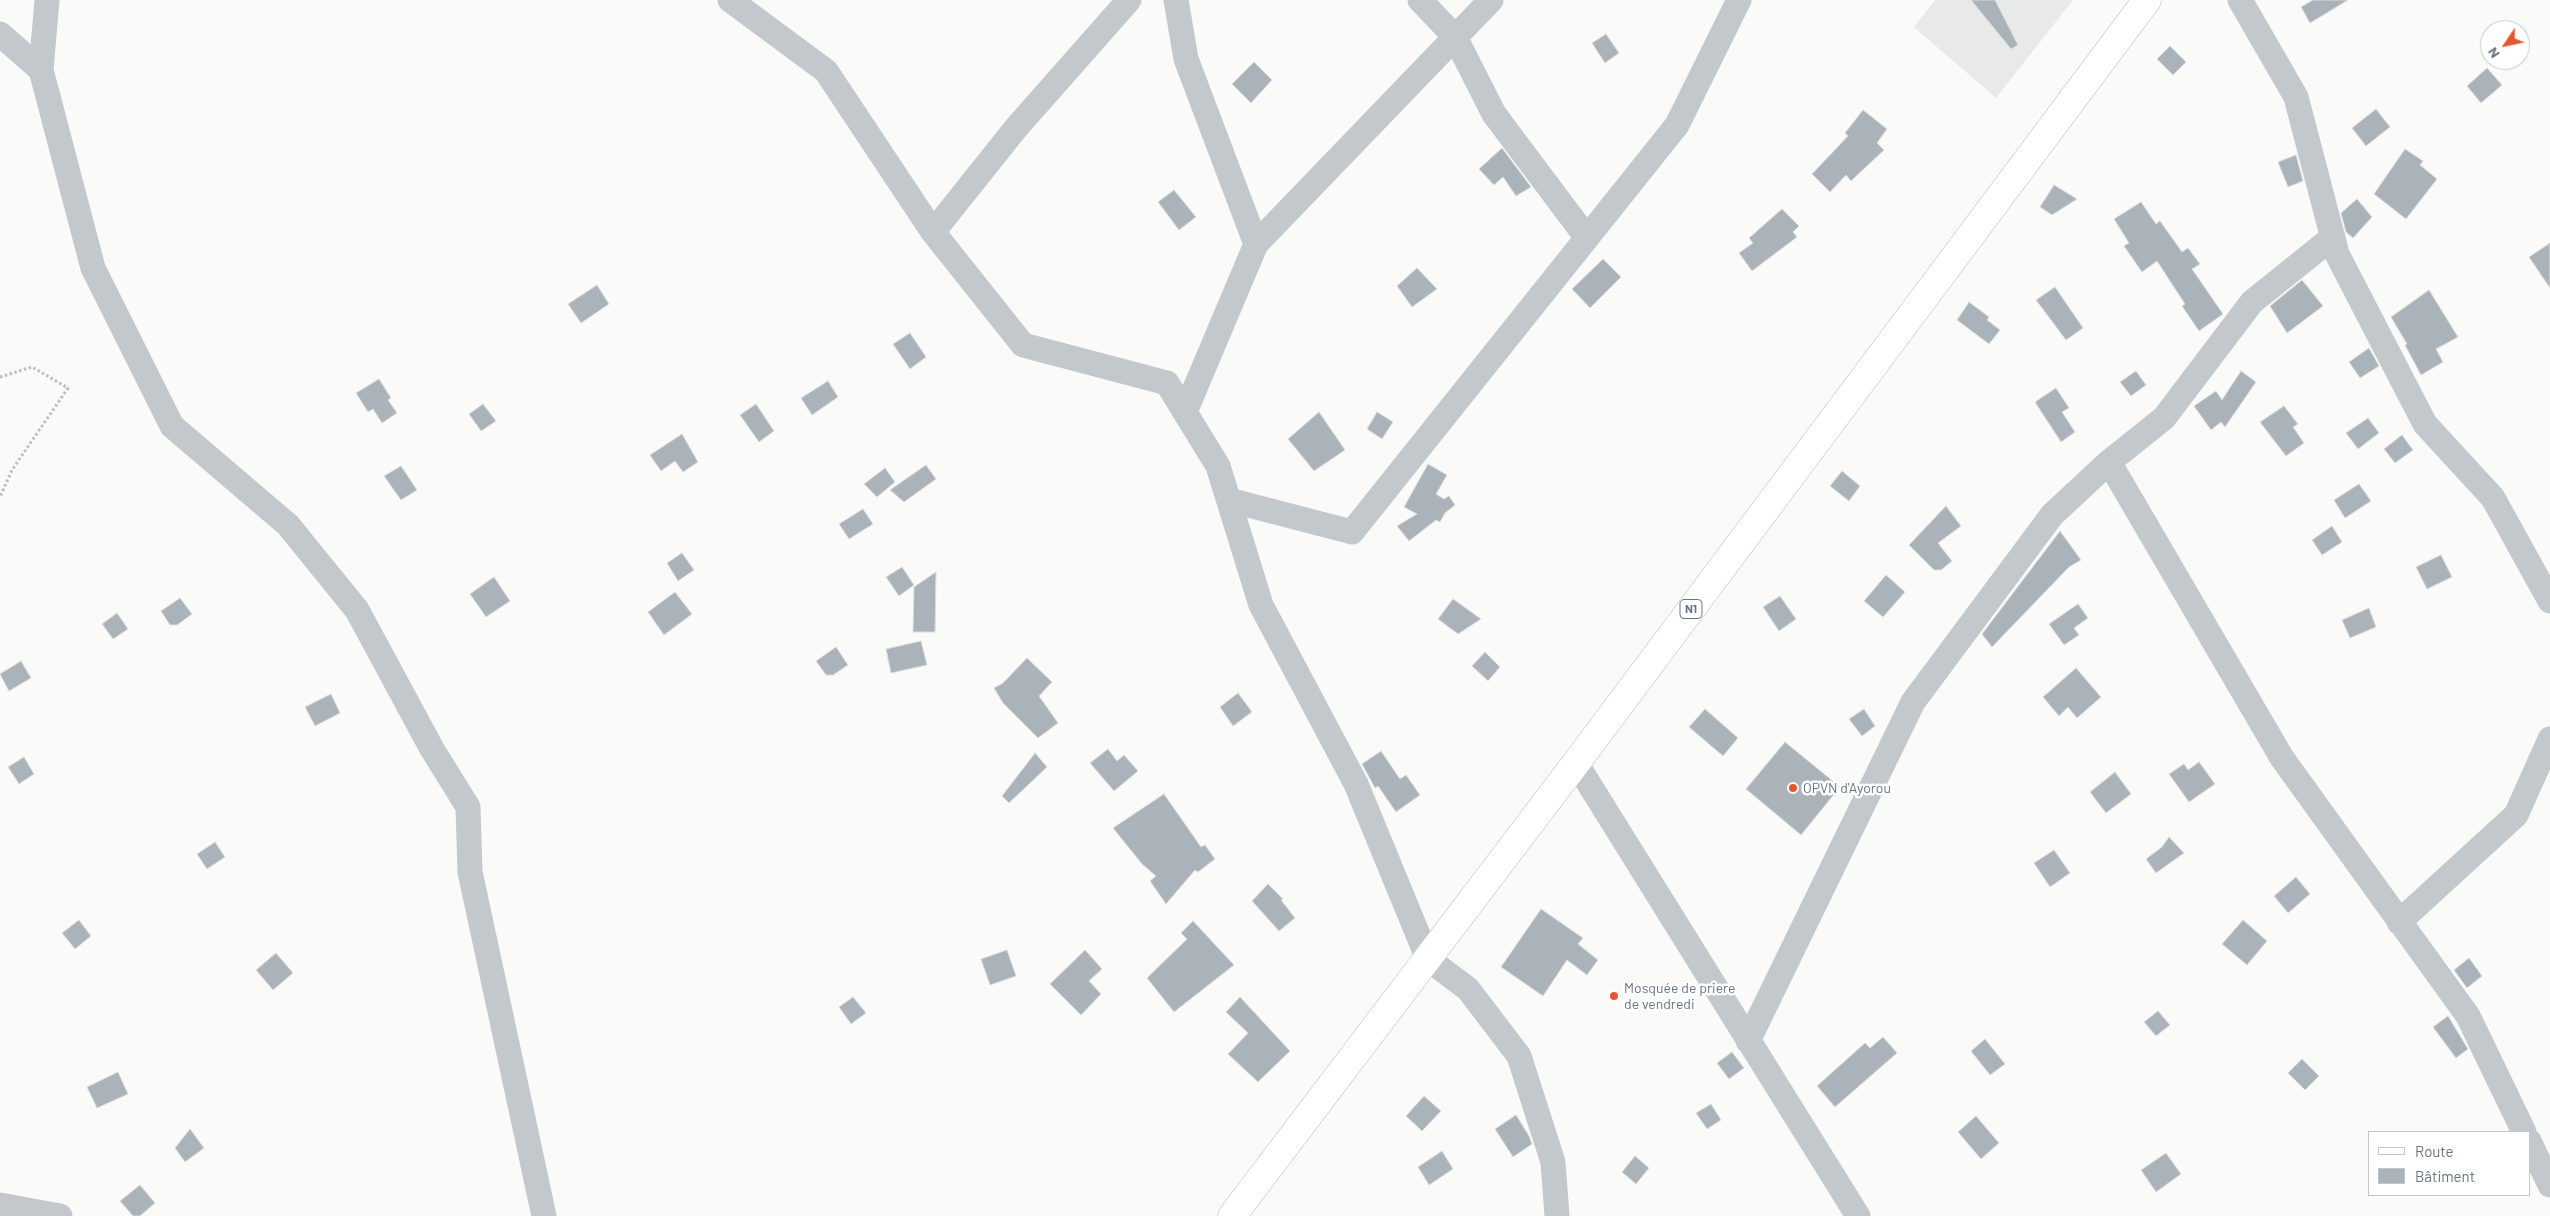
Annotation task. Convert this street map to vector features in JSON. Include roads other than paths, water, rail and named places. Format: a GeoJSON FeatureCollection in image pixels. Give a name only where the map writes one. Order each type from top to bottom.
{"type":"FeatureCollection","features":[{"type":"Feature","properties":{"kind":"main road","name":"N1"},"geometry":{"type":"LineString","coordinates":[[1232,1216],[1576,763],[2147,0]]}},
{"type":"Feature","properties":{"kind":"street"},"geometry":{"type":"LineString","coordinates":[[47,0],[41,70],[93,268],[172,426],[288,525],[357,610],[432,750],[468,807],[470,872],[544,1216]]}},
{"type":"Feature","properties":{"kind":"street"},"geometry":{"type":"LineString","coordinates":[[730,0],[826,71],[933,232],[1023,345],[1167,383],[1218,466],[1261,605],[1356,784],[1428,959],[1468,989],[1520,1056],[1553,1162],[1557,1216]]}},
{"type":"Feature","properties":{"kind":"street"},"geometry":{"type":"LineString","coordinates":[[933,232],[1016,128],[1128,0]]}},
{"type":"Feature","properties":{"kind":"street"},"geometry":{"type":"LineString","coordinates":[[1176,0],[1186,59],[1256,244]]}},
{"type":"Feature","properties":{"kind":"street"},"geometry":{"type":"LineString","coordinates":[[1420,0],[1454,37],[1494,114],[1587,238]]}},
{"type":"Feature","properties":{"kind":"street"},"geometry":{"type":"LineString","coordinates":[[1185,412],[1256,244],[1491,0]]}},
{"type":"Feature","properties":{"kind":"street"},"geometry":{"type":"LineString","coordinates":[[1229,500],[1352,532],[1677,125],[1739,0]]}},
{"type":"Feature","properties":{"kind":"street"},"geometry":{"type":"LineString","coordinates":[[2240,0],[2296,97],[2337,254],[2425,424],[2493,498],[2550,601]]}},
{"type":"Feature","properties":{"kind":"street"},"geometry":{"type":"LineString","coordinates":[[0,34],[41,70]]}},
{"type":"Feature","properties":{"kind":"street"},"geometry":{"type":"LineString","coordinates":[[1748,1041],[1913,702],[2052,515],[2109,462],[2164,418],[2252,302],[2333,237]]}},
{"type":"Feature","properties":{"kind":"street"},"geometry":{"type":"LineString","coordinates":[[2109,462],[2282,758],[2468,1016],[2524,1131]]}},
{"type":"Feature","properties":{"kind":"street"},"geometry":{"type":"LineString","coordinates":[[2399,922],[2516,815],[2550,739]]}},
{"type":"Feature","properties":{"kind":"street"},"geometry":{"type":"LineString","coordinates":[[1576,763],[1858,1216]]}},
{"type":"Feature","properties":{"kind":"street"},"geometry":{"type":"LineString","coordinates":[[2530,1143],[2550,1185]]}},
{"type":"Feature","properties":{"kind":"street"},"geometry":{"type":"LineString","coordinates":[[0,1205],[60,1216]]}},
{"type":"Feature","properties":{"kind":"place","name":"OPVN d'Ayorou"},"geometry":{"type":"Point","coordinates":[1793,788]}},
{"type":"Feature","properties":{"kind":"place","name":"Mosquée de priere de vendredi"},"geometry":{"type":"Point","coordinates":[1614,996]}}]}
